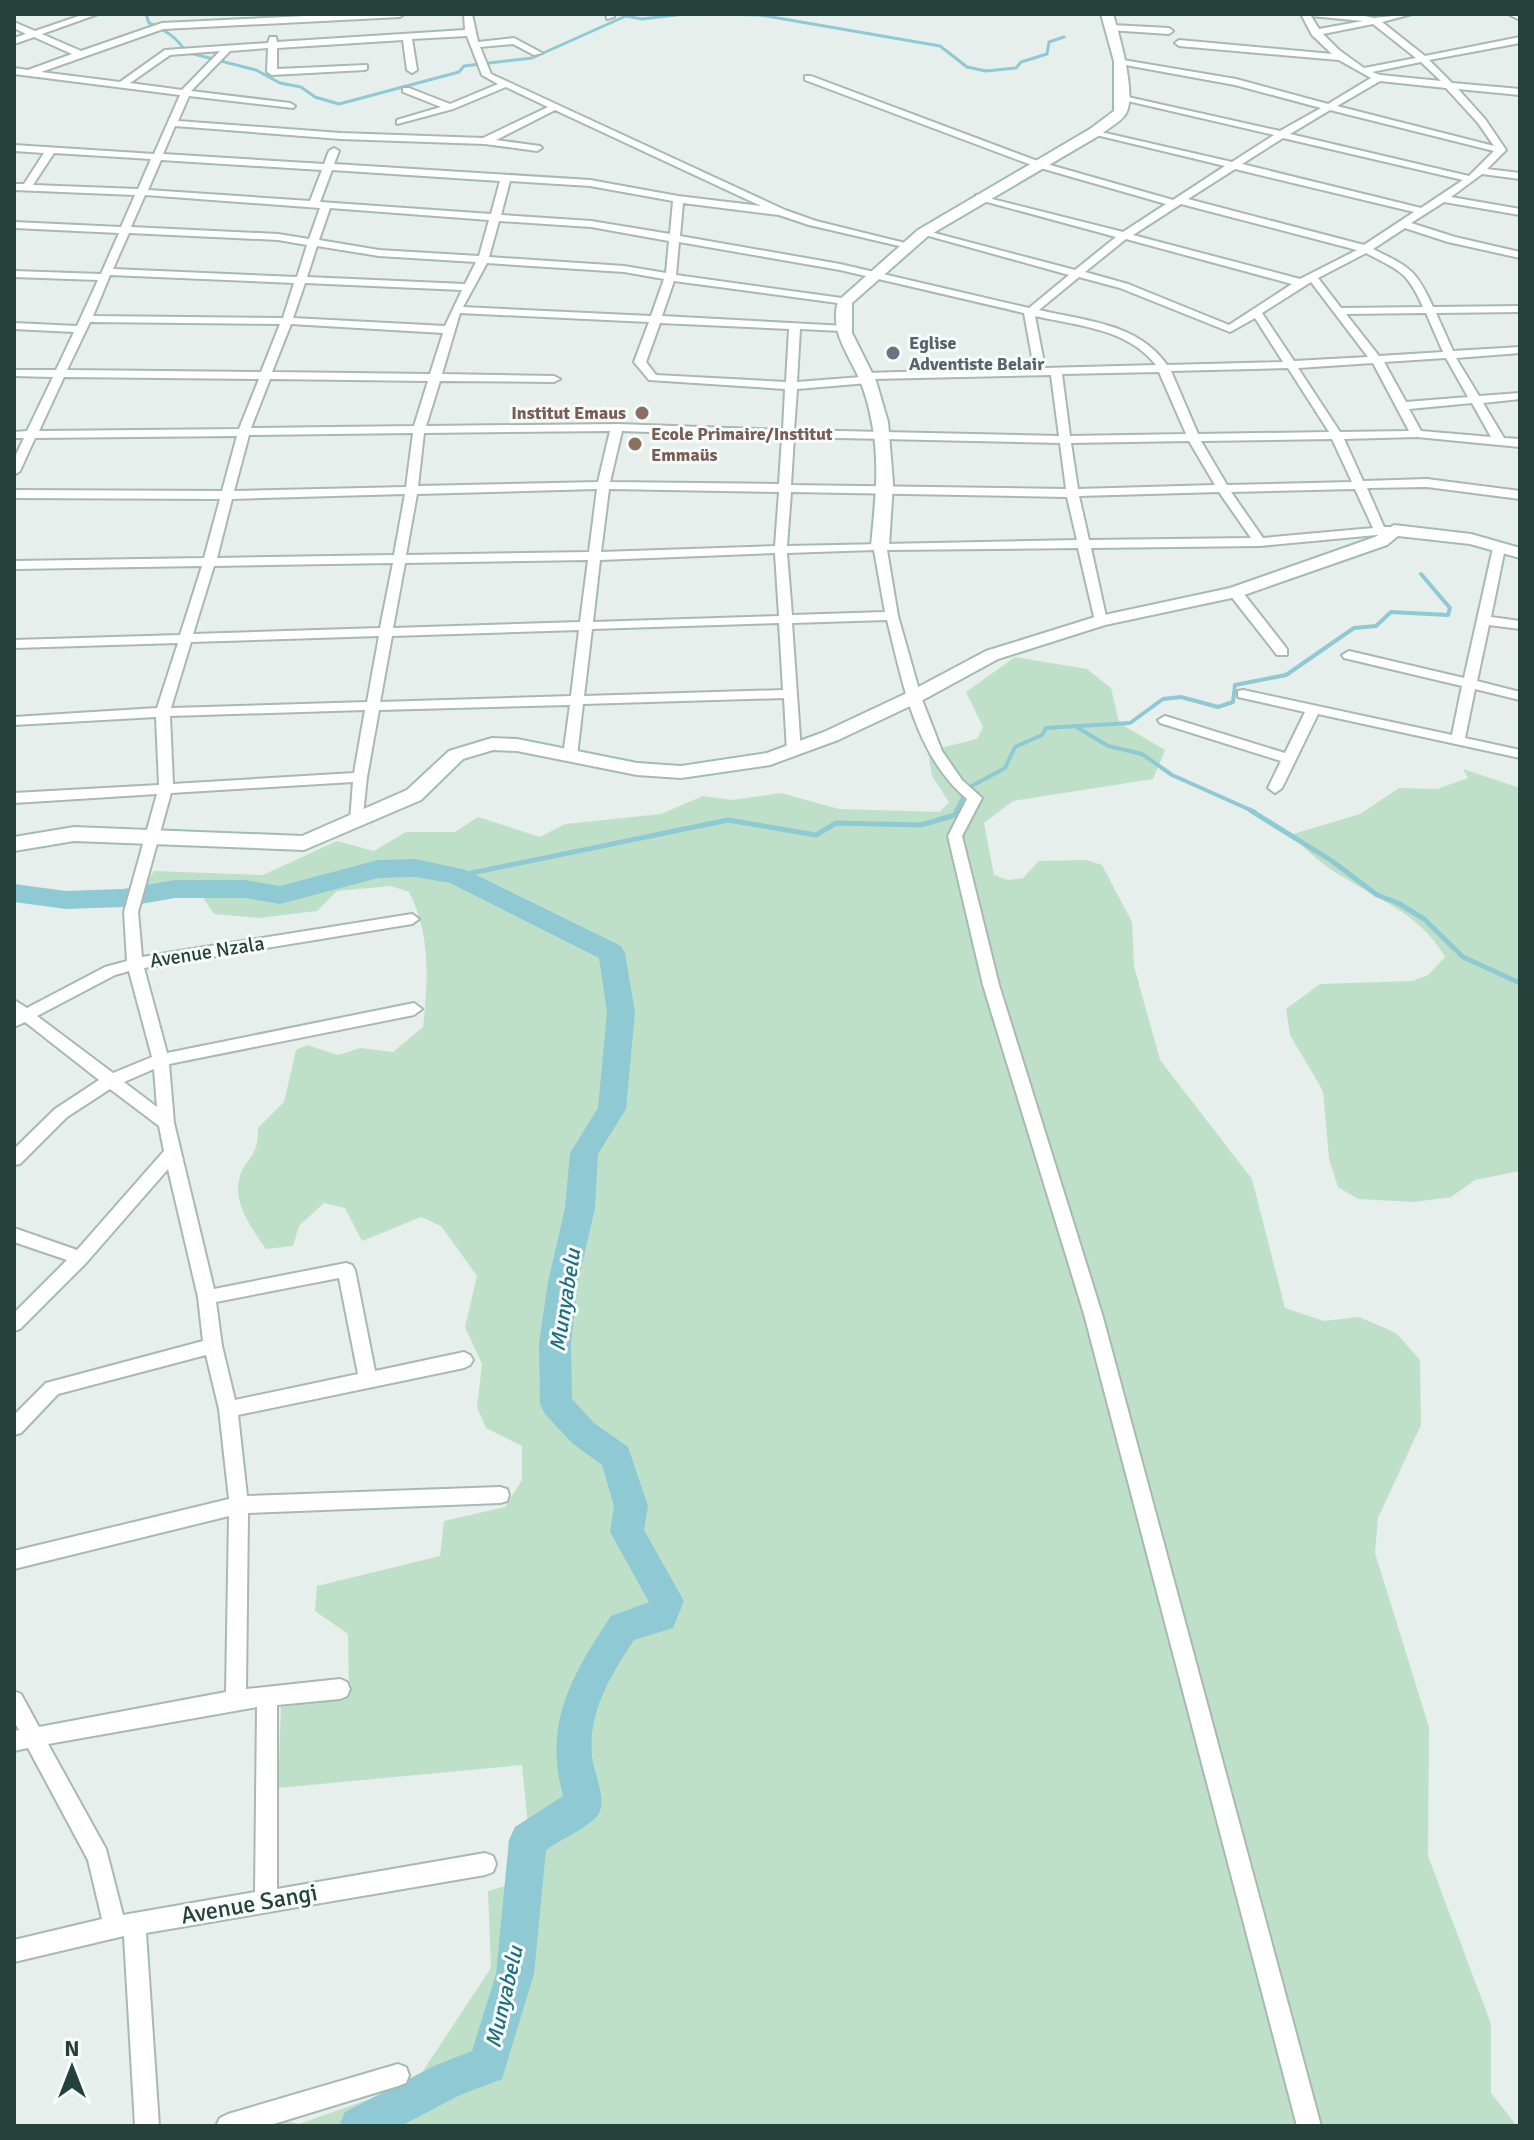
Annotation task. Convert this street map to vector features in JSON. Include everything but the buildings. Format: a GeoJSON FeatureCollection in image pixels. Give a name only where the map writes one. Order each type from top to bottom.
{"type":"FeatureCollection","features":[{"type":"Feature","properties":{"kind":"street"},"geometry":{"type":"LineString","coordinates":[[14,41],[94,14]]}},
{"type":"Feature","properties":{"kind":"street"},"geometry":{"type":"LineString","coordinates":[[28,73],[158,27],[223,19],[400,14]]}},
{"type":"Feature","properties":{"kind":"street"},"geometry":{"type":"LineString","coordinates":[[468,14],[467,33],[485,62],[487,75],[781,212],[813,223],[908,245]]}},
{"type":"Feature","properties":{"kind":"street"},"geometry":{"type":"LineString","coordinates":[[1107,14],[1120,61],[1120,113],[1095,132],[923,233],[845,301],[841,311],[842,328],[848,346],[867,378],[885,437],[885,490],[880,546],[892,616],[914,697],[935,752],[975,798],[955,836],[991,985],[1093,1314],[1309,2126]]}},
{"type":"Feature","properties":{"kind":"street"},"geometry":{"type":"LineString","coordinates":[[1305,14],[1315,33],[1340,57],[1378,78],[1520,92]]}},
{"type":"Feature","properties":{"kind":"street"},"geometry":{"type":"LineString","coordinates":[[1312,14],[1375,21],[1451,86],[1496,138],[1501,150]]}},
{"type":"Feature","properties":{"kind":"street"},"geometry":{"type":"LineString","coordinates":[[1315,33],[1408,14]]}},
{"type":"Feature","properties":{"kind":"street"},"geometry":{"type":"LineString","coordinates":[[1512,14],[1520,17]]}},
{"type":"Feature","properties":{"kind":"street"},"geometry":{"type":"LineString","coordinates":[[279,18],[271,46],[272,72],[364,67]]}},
{"type":"Feature","properties":{"kind":"street"},"geometry":{"type":"LineString","coordinates":[[14,25],[79,54]]}},
{"type":"Feature","properties":{"kind":"street"},"geometry":{"type":"LineString","coordinates":[[1112,28],[1169,31]]}},
{"type":"Feature","properties":{"kind":"street"},"geometry":{"type":"LineString","coordinates":[[124,83],[168,52],[467,33]]}},
{"type":"Feature","properties":{"kind":"street"},"geometry":{"type":"LineString","coordinates":[[407,38],[412,70]]}},
{"type":"Feature","properties":{"kind":"street"},"geometry":{"type":"LineString","coordinates":[[473,45],[514,41],[537,53]]}},
{"type":"Feature","properties":{"kind":"street"},"geometry":{"type":"LineString","coordinates":[[1361,71],[1520,41]]}},
{"type":"Feature","properties":{"kind":"street"},"geometry":{"type":"LineString","coordinates":[[1179,43],[1340,57]]}},
{"type":"Feature","properties":{"kind":"street"},"geometry":{"type":"LineString","coordinates":[[14,471],[28,435],[84,324],[186,91],[227,49]]}},
{"type":"Feature","properties":{"kind":"street"},"geometry":{"type":"LineString","coordinates":[[1120,61],[1236,82],[1501,150]]}},
{"type":"Feature","properties":{"kind":"street"},"geometry":{"type":"LineString","coordinates":[[14,71],[290,106]]}},
{"type":"Feature","properties":{"kind":"street"},"geometry":{"type":"LineString","coordinates":[[808,78],[1040,165],[1366,249],[1408,271],[1450,356],[1499,440]]}},
{"type":"Feature","properties":{"kind":"street"},"geometry":{"type":"LineString","coordinates":[[1029,313],[1122,237],[1284,133],[1378,78]]}},
{"type":"Feature","properties":{"kind":"street"},"geometry":{"type":"LineString","coordinates":[[400,122],[450,107],[505,84]]}},
{"type":"Feature","properties":{"kind":"street"},"geometry":{"type":"LineString","coordinates":[[406,90],[450,107]]}},
{"type":"Feature","properties":{"kind":"street"},"geometry":{"type":"LineString","coordinates":[[1122,97],[1475,175],[1520,176]]}},
{"type":"Feature","properties":{"kind":"street"},"geometry":{"type":"LineString","coordinates":[[485,141],[555,107]]}},
{"type":"Feature","properties":{"kind":"street"},"geometry":{"type":"LineString","coordinates":[[172,123],[341,136],[485,141],[537,148]]}},
{"type":"Feature","properties":{"kind":"street"},"geometry":{"type":"LineString","coordinates":[[1095,132],[1422,211]]}},
{"type":"Feature","properties":{"kind":"street"},"geometry":{"type":"LineString","coordinates":[[14,148],[590,183],[678,199],[781,212]]}},
{"type":"Feature","properties":{"kind":"street"},"geometry":{"type":"LineString","coordinates":[[27,187],[51,150]]}},
{"type":"Feature","properties":{"kind":"street"},"geometry":{"type":"LineString","coordinates":[[923,233],[1136,291],[1230,329],[1307,280],[1366,249],[1475,175],[1501,150]]}},
{"type":"Feature","properties":{"kind":"street"},"geometry":{"type":"LineString","coordinates":[[236,1700],[239,1505],[228,1409],[213,1346],[207,1297],[166,1123],[161,1060],[135,964],[131,912],[166,787],[163,712],[209,563],[244,431],[268,374],[315,242],[320,205],[334,151]]}},
{"type":"Feature","properties":{"kind":"street"},"geometry":{"type":"LineString","coordinates":[[357,821],[360,777],[412,490],[419,429],[456,310],[483,260],[506,177]]}},
{"type":"Feature","properties":{"kind":"street"},"geometry":{"type":"LineString","coordinates":[[14,187],[140,192],[591,224],[873,274],[1134,338],[1168,370],[1192,436],[1222,488],[1260,542]]}},
{"type":"Feature","properties":{"kind":"street"},"geometry":{"type":"LineString","coordinates":[[980,197],[1122,237],[1307,280],[1339,311],[1378,362],[1417,434]]}},
{"type":"Feature","properties":{"kind":"street"},"geometry":{"type":"LineString","coordinates":[[1441,198],[1520,212]]}},
{"type":"Feature","properties":{"kind":"street"},"geometry":{"type":"LineString","coordinates":[[678,199],[671,276],[640,362],[653,378],[794,386],[867,378],[1040,370],[1168,370],[1378,362],[1520,350]]}},
{"type":"Feature","properties":{"kind":"street"},"geometry":{"type":"LineString","coordinates":[[1403,224],[1452,240],[1520,255]]}},
{"type":"Feature","properties":{"kind":"street"},"geometry":{"type":"LineString","coordinates":[[14,225],[278,237],[379,253],[624,269],[720,286],[845,301]]}},
{"type":"Feature","properties":{"kind":"street"},"geometry":{"type":"LineString","coordinates":[[14,274],[106,274],[468,287]]}},
{"type":"Feature","properties":{"kind":"street"},"geometry":{"type":"LineString","coordinates":[[1339,311],[1520,309]]}},
{"type":"Feature","properties":{"kind":"street"},"geometry":{"type":"LineString","coordinates":[[456,310],[842,328]]}},
{"type":"Feature","properties":{"kind":"street"},"geometry":{"type":"LineString","coordinates":[[1029,313],[1040,370]]}},
{"type":"Feature","properties":{"kind":"street"},"geometry":{"type":"LineString","coordinates":[[1257,313],[1336,434],[1357,483],[1387,530]]}},
{"type":"Feature","properties":{"kind":"street"},"geometry":{"type":"LineString","coordinates":[[14,326],[287,321],[450,330]]}},
{"type":"Feature","properties":{"kind":"street"},"geometry":{"type":"LineString","coordinates":[[794,752],[788,619],[781,550],[787,434],[794,386],[795,327]]}},
{"type":"Feature","properties":{"kind":"street"},"geometry":{"type":"LineString","coordinates":[[1056,370],[1072,493],[1101,621]]}},
{"type":"Feature","properties":{"kind":"street"},"geometry":{"type":"LineString","coordinates":[[14,373],[554,379]]}},
{"type":"Feature","properties":{"kind":"street"},"geometry":{"type":"LineString","coordinates":[[1402,406],[1520,396]]}},
{"type":"Feature","properties":{"kind":"street"},"geometry":{"type":"LineString","coordinates":[[14,435],[617,427],[1064,440],[1417,434],[1520,443]]}},
{"type":"Feature","properties":{"kind":"street"},"geometry":{"type":"LineString","coordinates":[[570,756],[603,485],[617,427]]}},
{"type":"Feature","properties":{"kind":"street"},"geometry":{"type":"LineString","coordinates":[[14,494],[228,495],[603,485],[1072,493],[1427,483],[1520,495]]}},
{"type":"Feature","properties":{"kind":"street"},"geometry":{"type":"LineString","coordinates":[[14,844],[74,834],[304,843],[414,795],[456,755],[492,744],[517,745],[637,769],[681,772],[745,764],[794,752],[914,697],[992,655],[1101,621],[1235,592],[1381,541],[1387,530]]}},
{"type":"Feature","properties":{"kind":"street"},"geometry":{"type":"LineString","coordinates":[[14,565],[594,556],[880,546],[1260,542],[1387,530],[1458,536],[1520,553]]}},
{"type":"Feature","properties":{"kind":"street"},"geometry":{"type":"LineString","coordinates":[[1457,742],[1499,548]]}},
{"type":"Feature","properties":{"kind":"street"},"geometry":{"type":"LineString","coordinates":[[1235,592],[1282,652]]}},
{"type":"Feature","properties":{"kind":"street"},"geometry":{"type":"LineString","coordinates":[[14,644],[892,616]]}},
{"type":"Feature","properties":{"kind":"street"},"geometry":{"type":"LineString","coordinates":[[1484,620],[1520,625]]}},
{"type":"Feature","properties":{"kind":"street"},"geometry":{"type":"LineString","coordinates":[[1349,655],[1520,696]]}},
{"type":"Feature","properties":{"kind":"street"},"geometry":{"type":"LineString","coordinates":[[14,721],[163,712],[789,694]]}},
{"type":"Feature","properties":{"kind":"street"},"geometry":{"type":"LineString","coordinates":[[1243,694],[1520,754]]}},
{"type":"Feature","properties":{"kind":"street"},"geometry":{"type":"LineString","coordinates":[[1275,788],[1313,710]]}},
{"type":"Feature","properties":{"kind":"street"},"geometry":{"type":"LineString","coordinates":[[1165,720],[1289,759]]}},
{"type":"Feature","properties":{"kind":"street"},"geometry":{"type":"LineString","coordinates":[[14,798],[360,777]]}},
{"type":"Feature","properties":{"kind":"street","name":"Avenue Nzala"},"geometry":{"type":"LineString","coordinates":[[19,1014],[110,971],[135,964],[412,919]]}},
{"type":"Feature","properties":{"kind":"street"},"geometry":{"type":"LineString","coordinates":[[14,1159],[61,1113],[110,1081],[161,1060],[414,1009]]}},
{"type":"Feature","properties":{"kind":"street"},"geometry":{"type":"LineString","coordinates":[[19,1014],[166,1123]]}},
{"type":"Feature","properties":{"kind":"street"},"geometry":{"type":"LineString","coordinates":[[14,1324],[80,1258],[174,1151]]}},
{"type":"Feature","properties":{"kind":"street"},"geometry":{"type":"LineString","coordinates":[[14,1235],[80,1258]]}},
{"type":"Feature","properties":{"kind":"street"},"geometry":{"type":"LineString","coordinates":[[207,1297],[346,1270],[368,1380]]}},
{"type":"Feature","properties":{"kind":"street"},"geometry":{"type":"LineString","coordinates":[[14,1427],[52,1388],[213,1346]]}},
{"type":"Feature","properties":{"kind":"street"},"geometry":{"type":"LineString","coordinates":[[228,1409],[464,1360]]}},
{"type":"Feature","properties":{"kind":"street"},"geometry":{"type":"LineString","coordinates":[[14,1560],[239,1505],[500,1495]]}},
{"type":"Feature","properties":{"kind":"street"},"geometry":{"type":"LineString","coordinates":[[24,1739],[236,1700],[340,1689]]}},
{"type":"Feature","properties":{"kind":"street"},"geometry":{"type":"LineString","coordinates":[[266,1901],[267,1697]]}},
{"type":"Feature","properties":{"kind":"street"},"geometry":{"type":"LineString","coordinates":[[14,1701],[24,1739],[98,1857],[124,1926],[147,2126]]}},
{"type":"Feature","properties":{"kind":"street","name":"Avenue Sangi"},"geometry":{"type":"LineString","coordinates":[[14,1951],[124,1926],[485,1864]]}},
{"type":"Feature","properties":{"kind":"street"},"geometry":{"type":"LineString","coordinates":[[228,2126],[398,2075]]}},
{"type":"Feature","properties":{"kind":"green space"},"geometry":{"type":"Polygon","coordinates":[[[1015,657],[1087,669],[1111,688],[1119,723],[1165,750],[1153,779],[1013,801],[984,823],[994,875],[1008,880],[1023,878],[1039,861],[1087,860],[1102,865],[1132,922],[1134,966],[1160,1060],[1252,1179],[1285,1308],[1324,1321],[1359,1317],[1396,1333],[1420,1360],[1421,1425],[1378,1518],[1375,1553],[1429,1727],[1428,1856],[1491,2024],[1491,2093],[1517,2126],[234,2126],[242,2111],[299,2124],[415,2083],[491,1968],[488,1891],[533,1878],[522,1765],[278,1788],[281,1707],[349,1695],[348,1634],[315,1611],[317,1586],[440,1556],[444,1521],[505,1507],[522,1480],[522,1446],[486,1428],[477,1407],[482,1364],[465,1327],[477,1276],[441,1226],[421,1217],[362,1241],[345,1208],[324,1203],[299,1226],[293,1246],[266,1249],[245,1216],[239,1198],[239,1180],[254,1152],[258,1128],[284,1102],[296,1050],[307,1045],[338,1055],[360,1048],[393,1052],[423,1027],[426,958],[421,924],[409,892],[391,886],[337,891],[317,911],[258,918],[214,914],[202,896],[167,894],[146,884],[154,871],[263,875],[337,841],[374,851],[406,832],[455,832],[478,817],[540,837],[565,824],[661,814],[703,796],[731,800],[781,793],[839,809],[940,812],[949,802],[932,776],[928,751],[977,739],[983,727],[966,692],[1015,657]]]}},
{"type":"Feature","properties":{"kind":"green space"},"geometry":{"type":"Polygon","coordinates":[[[1463,769],[1520,788],[1520,1171],[1475,1180],[1451,1197],[1414,1202],[1358,1199],[1338,1187],[1329,1159],[1323,1091],[1290,1035],[1286,1009],[1320,984],[1412,981],[1428,975],[1445,957],[1435,942],[1411,919],[1332,870],[1290,835],[1360,814],[1399,788],[1437,789],[1468,778],[1463,769]]]}},
{"type":"Feature","properties":{"kind":"waterway"},"geometry":{"type":"LineString","coordinates":[[146,14],[149,23],[170,35],[186,52],[256,70],[280,83],[301,87],[315,97],[339,104],[459,72],[464,66],[532,58],[626,16],[642,19],[684,14]]}},
{"type":"Feature","properties":{"kind":"waterway"},"geometry":{"type":"LineString","coordinates":[[724,14],[760,15],[940,46],[967,67],[986,71],[1016,68],[1021,62],[1047,54],[1049,42],[1064,37]]}},
{"type":"Feature","properties":{"kind":"waterway"},"geometry":{"type":"LineString","coordinates":[[1075,726],[1130,723],[1163,699],[1181,697],[1218,707],[1233,702],[1235,685],[1286,675],[1354,628],[1376,626],[1391,612],[1448,615],[1450,608],[1421,574]]}},
{"type":"Feature","properties":{"kind":"waterway"},"geometry":{"type":"LineString","coordinates":[[957,810],[968,788],[1005,768],[1015,747],[1042,735],[1046,728],[1075,726]]}},
{"type":"Feature","properties":{"kind":"waterway"},"geometry":{"type":"LineString","coordinates":[[1075,726],[1108,746],[1142,754],[1172,775],[1255,812]]}},
{"type":"Feature","properties":{"kind":"waterway"},"geometry":{"type":"LineString","coordinates":[[457,876],[728,820],[816,835],[836,823],[921,825],[955,815],[957,810]]}},
{"type":"Feature","properties":{"kind":"waterway"},"geometry":{"type":"LineString","coordinates":[[1250,810],[1332,861],[1377,895],[1398,903],[1424,919],[1463,957],[1520,983]]}},
{"type":"Feature","properties":{"kind":"waterway","name":"Munyabelu"},"geometry":{"type":"LineString","coordinates":[[14,893],[66,900],[123,898],[175,889],[245,889],[280,895],[378,869],[416,868],[457,876],[612,953],[621,1012],[612,1109],[584,1153],[580,1208],[563,1282],[555,1343],[556,1404],[583,1433],[616,1457],[631,1506],[627,1532],[667,1601],[661,1617],[623,1627],[586,1690],[578,1711],[573,1753],[584,1804],[528,1840],[515,1974],[488,2065],[450,2079],[359,2126]]}},
{"type":"Feature","properties":{"kind":"place","name":"Eglise Adventiste Belair"},"geometry":{"type":"Point","coordinates":[893,353]}},
{"type":"Feature","properties":{"kind":"place","name":"Institut Emaus"},"geometry":{"type":"Point","coordinates":[642,413]}},
{"type":"Feature","properties":{"kind":"place","name":"Ecole Primaire/Institut Emmaüs"},"geometry":{"type":"Point","coordinates":[635,444]}}]}
